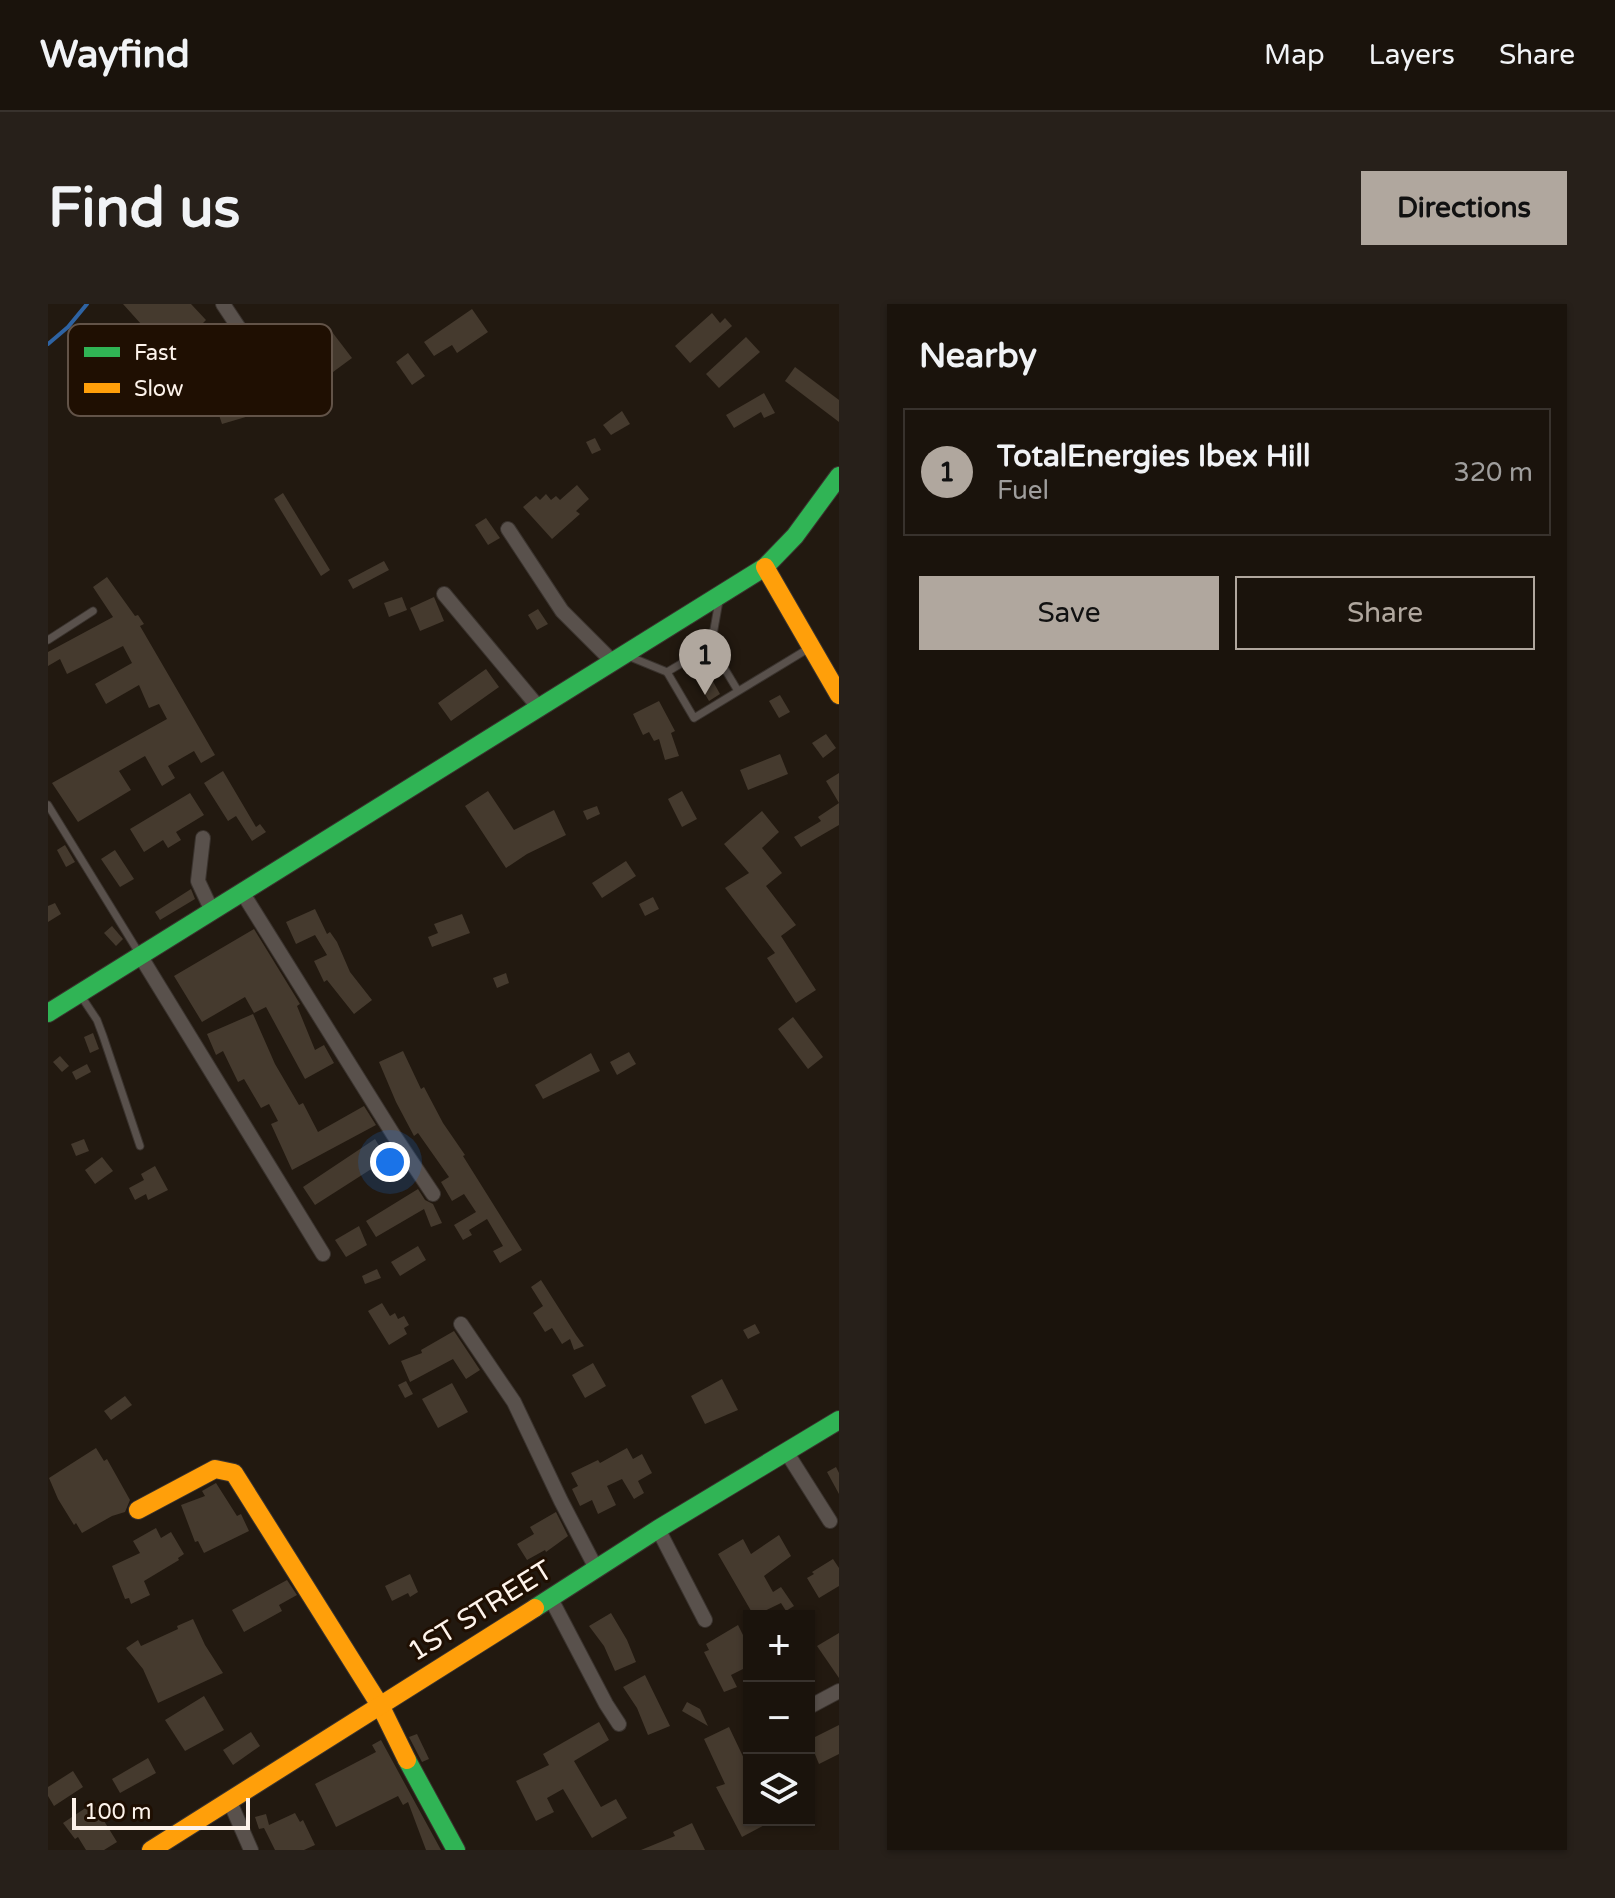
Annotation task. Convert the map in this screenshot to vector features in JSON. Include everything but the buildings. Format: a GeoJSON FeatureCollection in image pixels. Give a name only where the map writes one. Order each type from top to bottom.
{"type":"FeatureCollection","features":[{"type":"Feature","properties":{"kind":"street"},"geometry":{"type":"LineString","coordinates":[[223,304],[236,324]]}},
{"type":"Feature","properties":{"kind":"street"},"geometry":{"type":"LineString","coordinates":[[48,1013],[765,567],[795,536],[839,476]]}},
{"type":"Feature","properties":{"kind":"street"},"geometry":{"type":"LineString","coordinates":[[508,529],[562,611],[619,659]]}},
{"type":"Feature","properties":{"kind":"street"},"geometry":{"type":"LineString","coordinates":[[765,567],[839,695]]}},
{"type":"Feature","properties":{"kind":"street"},"geometry":{"type":"LineString","coordinates":[[444,594],[540,709]]}},
{"type":"Feature","properties":{"kind":"street"},"geometry":{"type":"LineString","coordinates":[[203,838],[198,881],[212,911]]}},
{"type":"Feature","properties":{"kind":"street"},"geometry":{"type":"LineString","coordinates":[[242,892],[433,1194]]}},
{"type":"Feature","properties":{"kind":"street"},"geometry":{"type":"LineString","coordinates":[[141,957],[323,1254]]}},
{"type":"Feature","properties":{"kind":"street"},"geometry":{"type":"LineString","coordinates":[[461,1324],[514,1402],[597,1570]]}},
{"type":"Feature","properties":{"kind":"street","name":"1ST STREET"},"geometry":{"type":"LineString","coordinates":[[151,1850],[658,1529],[839,1420]]}},
{"type":"Feature","properties":{"kind":"street"},"geometry":{"type":"LineString","coordinates":[[787,1453],[830,1521]]}},
{"type":"Feature","properties":{"kind":"street"},"geometry":{"type":"LineString","coordinates":[[138,1510],[215,1469],[234,1473],[315,1597],[381,1707],[388,1726],[456,1850]]}},
{"type":"Feature","properties":{"kind":"street"},"geometry":{"type":"LineString","coordinates":[[658,1529],[705,1620]]}},
{"type":"Feature","properties":{"kind":"street"},"geometry":{"type":"LineString","coordinates":[[551,1599],[619,1724]]}},
{"type":"Feature","properties":{"kind":"street"},"geometry":{"type":"LineString","coordinates":[[815,1704],[839,1691]]}},
{"type":"Feature","properties":{"kind":"street"},"geometry":{"type":"LineString","coordinates":[[230,1802],[251,1850]]}},
{"type":"Feature","properties":{"kind":"lane"},"geometry":{"type":"LineString","coordinates":[[720,595],[711,646],[738,691]]}},
{"type":"Feature","properties":{"kind":"lane"},"geometry":{"type":"LineString","coordinates":[[48,640],[93,611]]}},
{"type":"Feature","properties":{"kind":"lane"},"geometry":{"type":"LineString","coordinates":[[667,672],[711,646]]}},
{"type":"Feature","properties":{"kind":"lane"},"geometry":{"type":"LineString","coordinates":[[619,659],[667,672],[694,718],[811,647]]}},
{"type":"Feature","properties":{"kind":"lane"},"geometry":{"type":"LineString","coordinates":[[48,805],[141,957]]}},
{"type":"Feature","properties":{"kind":"lane"},"geometry":{"type":"LineString","coordinates":[[80,994],[97,1020],[140,1146]]}},
{"type":"Feature","properties":{"kind":"waterway"},"geometry":{"type":"LineString","coordinates":[[70,324],[87,304]]}},
{"type":"Feature","properties":{"kind":"waterway"},"geometry":{"type":"LineString","coordinates":[[48,344],[68,327]]}},
{"type":"Feature","properties":{"kind":"traffic: fast"},"geometry":{"type":"LineString","coordinates":[[48,1013],[765,567],[795,536],[839,476]]}},
{"type":"Feature","properties":{"kind":"traffic: fast"},"geometry":{"type":"LineString","coordinates":[[535,1608],[658,1529],[839,1420]]}},
{"type":"Feature","properties":{"kind":"traffic: fast"},"geometry":{"type":"LineString","coordinates":[[407,1760],[456,1850]]}},
{"type":"Feature","properties":{"kind":"traffic: slow"},"geometry":{"type":"LineString","coordinates":[[765,567],[839,695]]}},
{"type":"Feature","properties":{"kind":"traffic: slow"},"geometry":{"type":"LineString","coordinates":[[138,1510],[215,1469],[234,1473],[381,1707],[407,1760]]}},
{"type":"Feature","properties":{"kind":"traffic: slow"},"geometry":{"type":"LineString","coordinates":[[151,1850],[535,1608]]}},
{"type":"Feature","properties":{"kind":"place","name":"TotalEnergies Ibex Hill"},"geometry":{"type":"Point","coordinates":[705,695]}}]}
